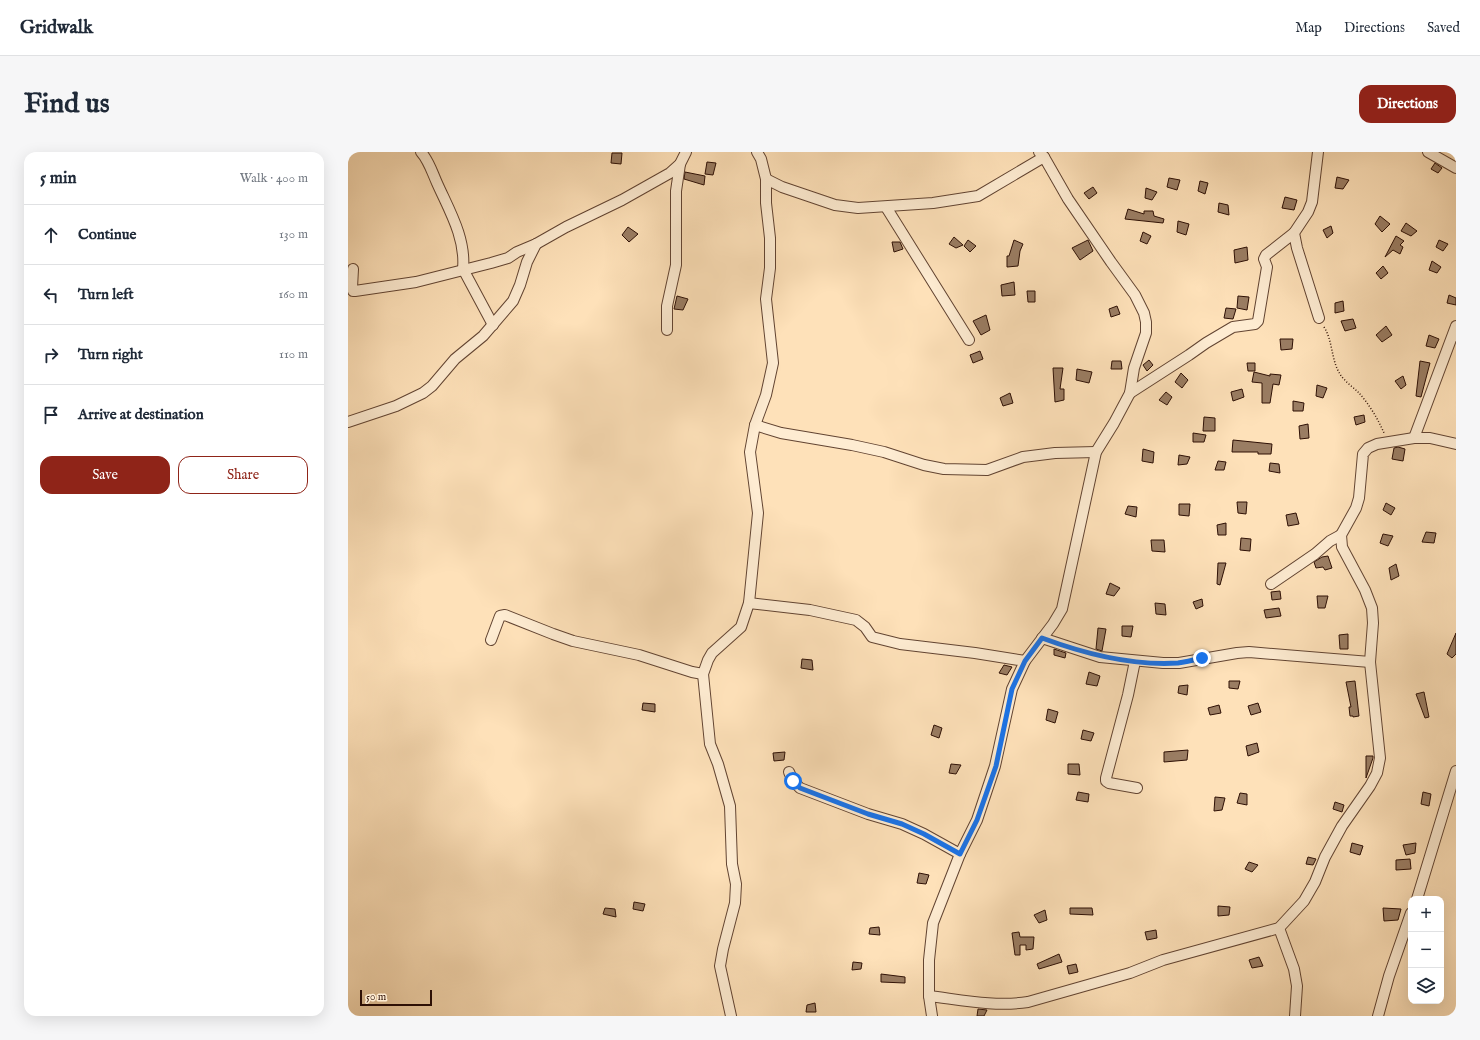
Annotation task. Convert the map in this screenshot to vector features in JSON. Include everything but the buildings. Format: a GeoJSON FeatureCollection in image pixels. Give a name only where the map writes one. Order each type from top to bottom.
{"type":"FeatureCollection","features":[{"type":"Feature","properties":{"kind":"street"},"geometry":{"type":"LineString","coordinates":[[422,152],[456,224],[464,260],[464,269],[493,325]]}},
{"type":"Feature","properties":{"kind":"street"},"geometry":{"type":"LineString","coordinates":[[353,269],[352,288],[353,291],[355,291],[416,282],[502,260],[536,244],[675,170],[686,152]]}},
{"type":"Feature","properties":{"kind":"street"},"geometry":{"type":"LineString","coordinates":[[731,1016],[720,966],[735,902],[736,884],[732,864],[730,806],[718,764],[710,744],[703,674],[712,654],[741,627],[749,603],[758,513],[750,452],[755,425],[766,395],[773,363],[766,299],[770,268],[770,238],[766,204],[766,178],[761,159],[757,152]]}},
{"type":"Feature","properties":{"kind":"street"},"geometry":{"type":"LineString","coordinates":[[1130,393],[1233,327],[1255,324],[1258,321],[1267,267],[1264,259],[1266,255],[1294,233],[1308,212],[1312,202],[1318,152]]}},
{"type":"Feature","properties":{"kind":"street"},"geometry":{"type":"LineString","coordinates":[[1428,152],[1456,168]]}},
{"type":"Feature","properties":{"kind":"street"},"geometry":{"type":"LineString","coordinates":[[766,178],[782,187],[835,205],[858,208],[933,203],[978,196],[1042,154],[1068,199],[1135,295],[1144,312],[1146,333],[1134,368],[1130,393],[1096,452],[1062,609],[1025,661],[1012,689],[996,766],[989,787],[977,820],[960,854],[933,923],[929,960],[929,996],[932,1016]]}},
{"type":"Feature","properties":{"kind":"street"},"geometry":{"type":"LineString","coordinates":[[667,330],[667,306],[676,265],[676,192],[680,164]]}},
{"type":"Feature","properties":{"kind":"street"},"geometry":{"type":"LineString","coordinates":[[886,207],[969,340]]}},
{"type":"Feature","properties":{"kind":"street"},"geometry":{"type":"LineString","coordinates":[[1294,233],[1297,248],[1319,318]]}},
{"type":"Feature","properties":{"kind":"street"},"geometry":{"type":"LineString","coordinates":[[348,422],[396,406],[423,393],[432,386],[455,359],[483,336],[513,301],[536,244]]}},
{"type":"Feature","properties":{"kind":"street"},"geometry":{"type":"LineString","coordinates":[[1414,438],[1456,326]]}},
{"type":"Feature","properties":{"kind":"street"},"geometry":{"type":"LineString","coordinates":[[755,425],[781,433],[852,445],[944,469],[987,470],[1023,457],[1055,453],[1096,452]]}},
{"type":"Feature","properties":{"kind":"street"},"geometry":{"type":"LineString","coordinates":[[1271,584],[1315,554],[1330,541],[1341,535],[1356,508],[1363,454],[1368,448],[1377,444],[1414,438],[1430,438],[1456,444]]}},
{"type":"Feature","properties":{"kind":"street"},"geometry":{"type":"LineString","coordinates":[[929,996],[996,1005],[1011,1005],[1028,1002],[1130,973],[1170,958],[1279,928],[1304,901],[1315,882],[1325,857],[1342,826],[1370,786],[1377,773],[1380,758],[1370,662],[1373,623],[1372,608],[1365,590],[1342,547],[1341,535]]}},
{"type":"Feature","properties":{"kind":"street"},"geometry":{"type":"LineString","coordinates":[[749,603],[810,610],[856,620],[866,627],[872,637],[900,644],[1025,661]]}},
{"type":"Feature","properties":{"kind":"street"},"geometry":{"type":"LineString","coordinates":[[491,640],[500,616],[505,615],[573,641],[639,655],[692,672],[703,674]]}},
{"type":"Feature","properties":{"kind":"street"},"geometry":{"type":"LineString","coordinates":[[1042,638],[1100,657],[1135,661],[1179,663],[1249,652],[1370,662]]}},
{"type":"Feature","properties":{"kind":"street"},"geometry":{"type":"LineString","coordinates":[[1135,661],[1106,781],[1109,783],[1137,788]]}},
{"type":"Feature","properties":{"kind":"street"},"geometry":{"type":"LineString","coordinates":[[1417,896],[1456,771]]}},
{"type":"Feature","properties":{"kind":"street"},"geometry":{"type":"LineString","coordinates":[[789,772],[793,781],[800,788],[868,814],[902,824],[924,834],[960,854]]}},
{"type":"Feature","properties":{"kind":"street"},"geometry":{"type":"LineString","coordinates":[[1378,1016],[1389,976],[1408,922]]}},
{"type":"Feature","properties":{"kind":"street"},"geometry":{"type":"LineString","coordinates":[[1279,928],[1294,969],[1297,986],[1295,1016]]}},
{"type":"Feature","properties":{"kind":"path"},"geometry":{"type":"LineString","coordinates":[[1319,318],[1329,334],[1338,370],[1368,404],[1381,425],[1388,443]]}},
{"type":"Feature","properties":{"kind":"route"},"geometry":{"type":"LineString","coordinates":[[793,781],[800,788],[830,800],[868,814],[902,824],[924,834],[960,854],[977,820],[996,766],[1012,689],[1025,661],[1042,638],[1100,657],[1163,663],[1179,663],[1202,658]]}}]}
